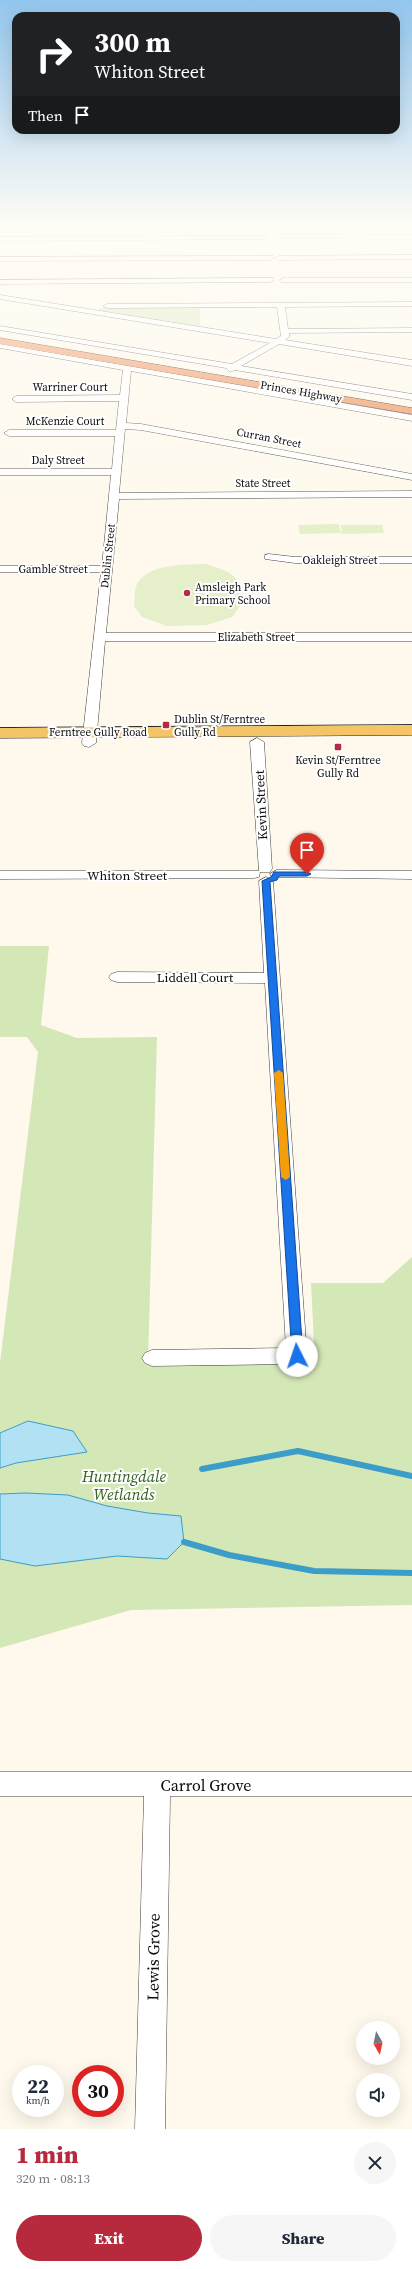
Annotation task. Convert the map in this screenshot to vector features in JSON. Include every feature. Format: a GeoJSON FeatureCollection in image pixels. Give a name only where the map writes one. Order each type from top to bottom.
{"type":"FeatureCollection","features":[{"type":"Feature","properties":{"kind":"highway","name":"Princes Highway"},"geometry":{"type":"LineString","coordinates":[[0,334],[229,370],[412,404]]}},
{"type":"Feature","properties":{"kind":"highway","name":"Princes Highway"},"geometry":{"type":"LineString","coordinates":[[0,340],[279,392],[412,411]]}},
{"type":"Feature","properties":{"kind":"main road","name":"Ferntree Gully Road"},"geometry":{"type":"LineString","coordinates":[[0,744],[89,738],[412,730]]}},
{"type":"Feature","properties":{"kind":"main road","name":"Ferntree Gully Road"},"geometry":{"type":"LineString","coordinates":[[0,733],[89,738],[257,742],[412,742]]}},
{"type":"Feature","properties":{"kind":"street"},"geometry":{"type":"LineString","coordinates":[[194,327],[410,361]]}},
{"type":"Feature","properties":{"kind":"street"},"geometry":{"type":"LineString","coordinates":[[229,370],[285,337],[284,327]]}},
{"type":"Feature","properties":{"kind":"street"},"geometry":{"type":"LineString","coordinates":[[0,328],[229,370],[412,397]]}},
{"type":"Feature","properties":{"kind":"street"},"geometry":{"type":"LineString","coordinates":[[284,331],[412,330]]}},
{"type":"Feature","properties":{"kind":"street"},"geometry":{"type":"LineString","coordinates":[[0,346],[126,368],[279,392],[412,418]]}},
{"type":"Feature","properties":{"kind":"street","name":"Dublin Street"},"geometry":{"type":"LineString","coordinates":[[89,738],[126,368]]}},
{"type":"Feature","properties":{"kind":"street","name":"Warriner Court"},"geometry":{"type":"LineString","coordinates":[[16,399],[124,398]]}},
{"type":"Feature","properties":{"kind":"street","name":"Curran Street"},"geometry":{"type":"LineString","coordinates":[[121,429],[141,427],[412,477]]}},
{"type":"Feature","properties":{"kind":"street","name":"McKenzie Court"},"geometry":{"type":"LineString","coordinates":[[9,433],[121,429]]}},
{"type":"Feature","properties":{"kind":"street","name":"Daly Street"},"geometry":{"type":"LineString","coordinates":[[0,472],[116,472]]}},
{"type":"Feature","properties":{"kind":"street","name":"State Street"},"geometry":{"type":"LineString","coordinates":[[114,496],[412,494]]}},
{"type":"Feature","properties":{"kind":"street","name":"Oakleigh Street"},"geometry":{"type":"LineString","coordinates":[[269,557],[295,560],[412,560]]}},
{"type":"Feature","properties":{"kind":"street","name":"Gamble Street"},"geometry":{"type":"LineString","coordinates":[[0,569],[106,569]]}},
{"type":"Feature","properties":{"kind":"street","name":"Elizabeth Street"},"geometry":{"type":"LineString","coordinates":[[100,637],[412,637]]}},
{"type":"Feature","properties":{"kind":"street","name":"Kevin Street"},"geometry":{"type":"LineString","coordinates":[[152,1358],[297,1356],[257,742]]}},
{"type":"Feature","properties":{"kind":"street","name":"Whiton Street"},"geometry":{"type":"LineString","coordinates":[[0,875],[412,875]]}},
{"type":"Feature","properties":{"kind":"street","name":"Liddell Court"},"geometry":{"type":"LineString","coordinates":[[117,977],[273,978]]}},
{"type":"Feature","properties":{"kind":"street","name":"Carrol Grove"},"geometry":{"type":"LineString","coordinates":[[0,1784],[412,1784]]}},
{"type":"Feature","properties":{"kind":"street","name":"Lewis Grove"},"geometry":{"type":"LineString","coordinates":[[150,2129],[157,1785]]}},
{"type":"Feature","properties":{"kind":"green space"},"geometry":{"type":"Polygon","coordinates":[[[339,524],[341,533],[300,534],[298,525],[339,524]]]}},
{"type":"Feature","properties":{"kind":"green space"},"geometry":{"type":"Polygon","coordinates":[[[341,525],[382,525],[384,533],[342,534],[341,525]]]}},
{"type":"Feature","properties":{"kind":"green space"},"geometry":{"type":"Polygon","coordinates":[[[206,564],[228,572],[233,576],[239,586],[242,603],[232,617],[207,625],[167,626],[142,617],[134,606],[136,586],[143,577],[150,572],[168,566],[206,564]]]}},
{"type":"Feature","properties":{"kind":"green space","name":"Huntingdale Wetlands"},"geometry":{"type":"Polygon","coordinates":[[[0,946],[49,946],[41,1025],[77,1038],[157,1037],[148,1363],[315,1363],[311,1283],[383,1283],[412,1257],[412,1605],[131,1610],[0,1648],[0,1363],[38,1052],[27,1037],[0,1037],[0,946]]]}},
{"type":"Feature","properties":{"kind":"water"},"geometry":{"type":"Polygon","coordinates":[[[28,1421],[73,1431],[87,1452],[16,1463],[0,1468],[0,1433],[28,1421]]]}},
{"type":"Feature","properties":{"kind":"water"},"geometry":{"type":"Polygon","coordinates":[[[26,1493],[68,1495],[107,1506],[148,1513],[181,1516],[184,1542],[167,1559],[117,1556],[35,1566],[0,1559],[0,1494],[26,1493]]]}},
{"type":"Feature","properties":{"kind":"waterway"},"geometry":{"type":"LineString","coordinates":[[202,1469],[298,1451],[412,1476]]}},
{"type":"Feature","properties":{"kind":"waterway"},"geometry":{"type":"LineString","coordinates":[[184,1542],[229,1555],[314,1571],[412,1573]]}},
{"type":"Feature","properties":{"kind":"slow traffic"},"geometry":{"type":"LineString","coordinates":[[279,1073],[286,1177]]}},
{"type":"Feature","properties":{"kind":"place","name":"Amsleigh Park Primary School"},"geometry":{"type":"Point","coordinates":[187,593]}},
{"type":"Feature","properties":{"kind":"place","name":"Dublin St/Ferntree Gully Rd"},"geometry":{"type":"Point","coordinates":[166,725]}},
{"type":"Feature","properties":{"kind":"place","name":"Kevin St/Ferntree Gully Rd"},"geometry":{"type":"Point","coordinates":[338,747]}},
{"type":"Feature","properties":{"kind":"route"},"geometry":{"type":"LineString","coordinates":[[297,1356],[266,881],[274,879],[277,874],[307,874]]}}]}
